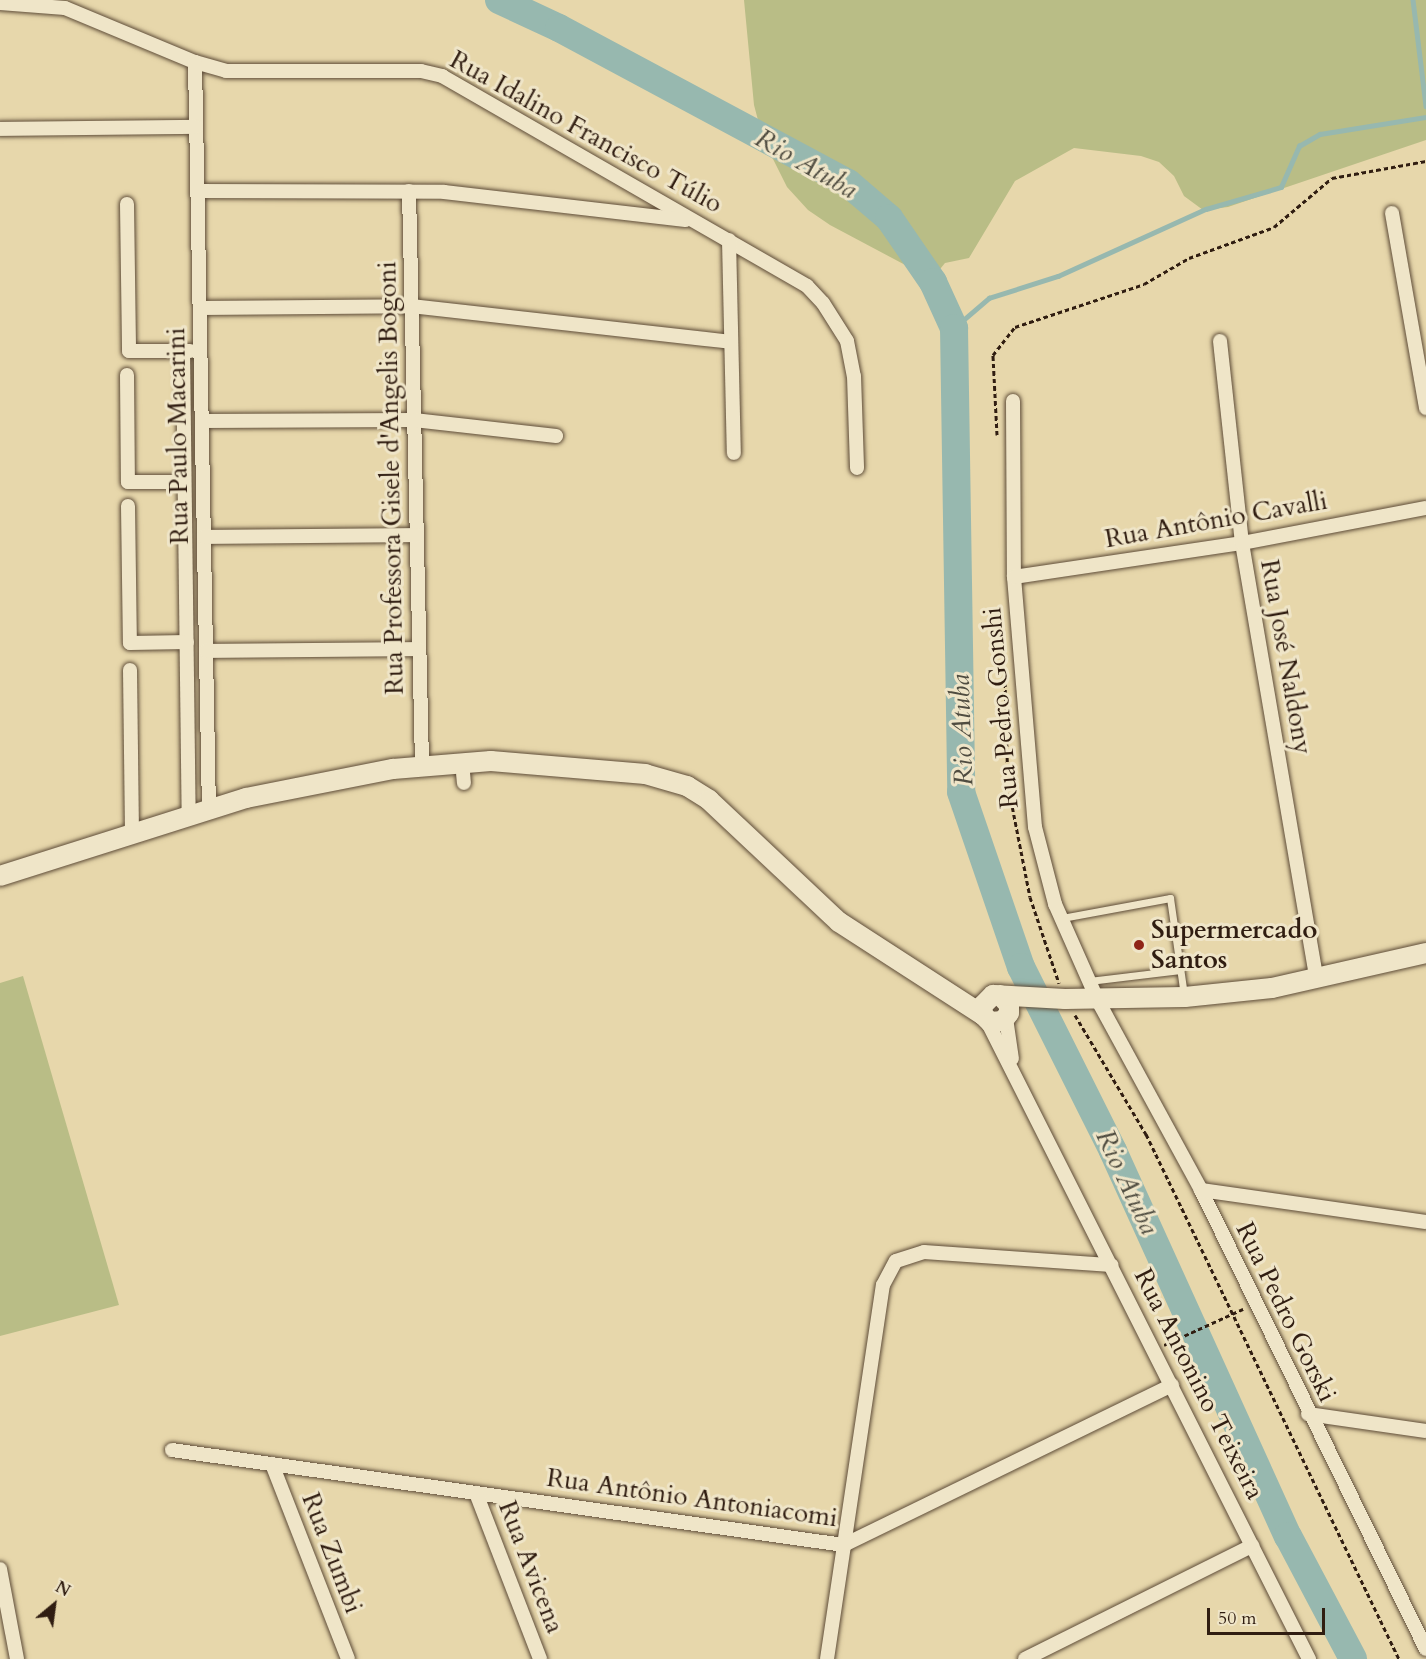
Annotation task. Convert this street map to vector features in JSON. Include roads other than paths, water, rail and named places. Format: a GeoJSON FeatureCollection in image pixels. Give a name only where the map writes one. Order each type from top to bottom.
{"type":"FeatureCollection","features":[{"type":"Feature","properties":{"kind":"main road"},"geometry":{"type":"LineString","coordinates":[[0,876],[209,809],[282,790],[422,765],[462,761],[590,767],[645,774],[687,786],[728,815],[839,922],[934,981],[994,1023],[1008,1016],[1032,998]]}},
{"type":"Feature","properties":{"kind":"main road"},"geometry":{"type":"LineString","coordinates":[[934,981],[996,995],[1032,998],[1065,999],[1093,990],[1185,997],[1317,980],[1426,953]]}},
{"type":"Feature","properties":{"kind":"main road"},"geometry":{"type":"LineString","coordinates":[[996,995],[1009,1005],[1008,1016]]}},
{"type":"Feature","properties":{"kind":"main road"},"geometry":{"type":"LineString","coordinates":[[985,1017],[983,1002],[996,995]]}},
{"type":"Feature","properties":{"kind":"street","name":"Rua Idalino Francisco Túlio"},"geometry":{"type":"LineString","coordinates":[[0,3],[65,8],[195,62],[226,71],[432,72],[807,286],[838,324],[847,341],[854,376],[857,468]]}},
{"type":"Feature","properties":{"kind":"street","name":"Rua Paulo Macarini"},"geometry":{"type":"LineString","coordinates":[[195,62],[209,809]]}},
{"type":"Feature","properties":{"kind":"street"},"geometry":{"type":"LineString","coordinates":[[0,129],[196,127]]}},
{"type":"Feature","properties":{"kind":"street"},"geometry":{"type":"LineString","coordinates":[[197,191],[444,192],[692,221]]}},
{"type":"Feature","properties":{"kind":"street","name":"Rua Professora Gisele d'Angelis Bogoni"},"geometry":{"type":"LineString","coordinates":[[409,191],[422,765]]}},
{"type":"Feature","properties":{"kind":"street"},"geometry":{"type":"LineString","coordinates":[[127,204],[129,351],[200,351]]}},
{"type":"Feature","properties":{"kind":"street"},"geometry":{"type":"LineString","coordinates":[[1392,213],[1426,408]]}},
{"type":"Feature","properties":{"kind":"street"},"geometry":{"type":"LineString","coordinates":[[729,240],[734,453]]}},
{"type":"Feature","properties":{"kind":"street"},"geometry":{"type":"LineString","coordinates":[[200,308],[411,306],[731,342]]}},
{"type":"Feature","properties":{"kind":"street","name":"Rua José Naldony"},"geometry":{"type":"LineString","coordinates":[[1220,341],[1242,543],[1317,980]]}},
{"type":"Feature","properties":{"kind":"street"},"geometry":{"type":"LineString","coordinates":[[183,351],[189,816]]}},
{"type":"Feature","properties":{"kind":"street"},"geometry":{"type":"LineString","coordinates":[[127,375],[128,482],[184,482]]}},
{"type":"Feature","properties":{"kind":"street","name":"Rua Pedro Gonshi"},"geometry":{"type":"LineString","coordinates":[[1013,401],[1014,577],[1035,827],[1062,918],[1093,990]]}},
{"type":"Feature","properties":{"kind":"street"},"geometry":{"type":"LineString","coordinates":[[202,421],[414,420],[556,436]]}},
{"type":"Feature","properties":{"kind":"street"},"geometry":{"type":"LineString","coordinates":[[128,506],[130,643],[187,642]]}},
{"type":"Feature","properties":{"kind":"street","name":"Rua Antônio Cavalli"},"geometry":{"type":"LineString","coordinates":[[1014,577],[1242,543],[1426,508]]}},
{"type":"Feature","properties":{"kind":"street"},"geometry":{"type":"LineString","coordinates":[[204,537],[417,535]]}},
{"type":"Feature","properties":{"kind":"street"},"geometry":{"type":"LineString","coordinates":[[206,651],[419,649]]}},
{"type":"Feature","properties":{"kind":"street"},"geometry":{"type":"LineString","coordinates":[[130,670],[132,835]]}},
{"type":"Feature","properties":{"kind":"street"},"geometry":{"type":"LineString","coordinates":[[462,761],[465,783]]}},
{"type":"Feature","properties":{"kind":"street","name":"Rua Pedro Gorski"},"geometry":{"type":"LineString","coordinates":[[1093,990],[1201,1190],[1308,1414],[1426,1649]]}},
{"type":"Feature","properties":{"kind":"street","name":"Rua Antonino Teixeira"},"geometry":{"type":"LineString","coordinates":[[1008,1016],[1013,1067]]}},
{"type":"Feature","properties":{"kind":"street","name":"Rua Antonino Teixeira"},"geometry":{"type":"LineString","coordinates":[[985,1017],[1013,1067],[1309,1659]]}},
{"type":"Feature","properties":{"kind":"street"},"geometry":{"type":"LineString","coordinates":[[1201,1190],[1426,1222]]}},
{"type":"Feature","properties":{"kind":"street"},"geometry":{"type":"LineString","coordinates":[[827,1659],[883,1284],[896,1261],[924,1252],[1112,1264]]}},
{"type":"Feature","properties":{"kind":"street","name":"Rua Antônio Antoniacomi"},"geometry":{"type":"LineString","coordinates":[[172,1450],[844,1545],[1172,1385]]}},
{"type":"Feature","properties":{"kind":"street"},"geometry":{"type":"LineString","coordinates":[[1308,1414],[1426,1431]]}},
{"type":"Feature","properties":{"kind":"street","name":"Rua Zumbi"},"geometry":{"type":"LineString","coordinates":[[272,1464],[348,1659]]}},
{"type":"Feature","properties":{"kind":"street","name":"Rua Avicena"},"geometry":{"type":"LineString","coordinates":[[476,1493],[540,1659]]}},
{"type":"Feature","properties":{"kind":"street"},"geometry":{"type":"LineString","coordinates":[[1025,1659],[1252,1546]]}},
{"type":"Feature","properties":{"kind":"street"},"geometry":{"type":"LineString","coordinates":[[0,1569],[6,1622],[18,1659]]}},
{"type":"Feature","properties":{"kind":"lane"},"geometry":{"type":"LineString","coordinates":[[1062,918],[1170,898],[1185,997]]}},
{"type":"Feature","properties":{"kind":"lane"},"geometry":{"type":"LineString","coordinates":[[1093,990],[1180,970]]}},
{"type":"Feature","properties":{"kind":"waterway","name":"Rio Atuba"},"geometry":{"type":"LineString","coordinates":[[499,0],[559,28],[848,183],[889,218],[933,282],[954,328],[961,792],[1021,967],[1113,1151],[1288,1536],[1353,1659]]}},
{"type":"Feature","properties":{"kind":"waterway"},"geometry":{"type":"LineString","coordinates":[[1413,0],[1426,106]]}},
{"type":"Feature","properties":{"kind":"waterway"},"geometry":{"type":"LineString","coordinates":[[954,328],[989,298],[1058,276],[1206,209],[1281,187],[1299,146],[1320,134],[1426,117]]}},
{"type":"Feature","properties":{"kind":"place","name":"Supermercado Santos"},"geometry":{"type":"Point","coordinates":[1139,945]}}]}
